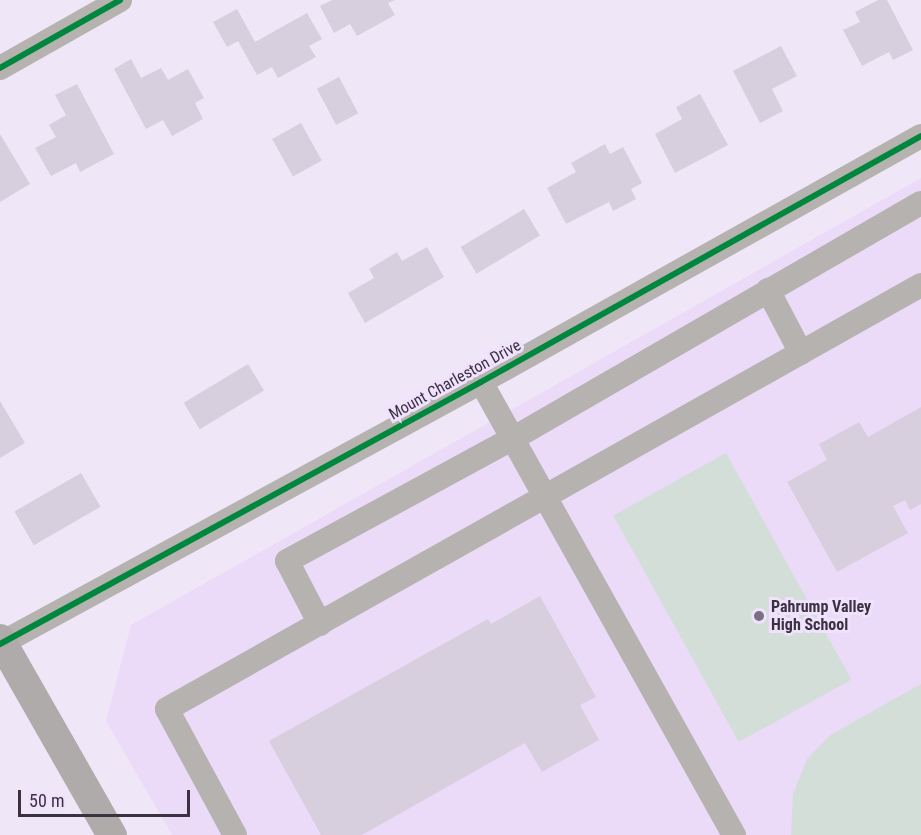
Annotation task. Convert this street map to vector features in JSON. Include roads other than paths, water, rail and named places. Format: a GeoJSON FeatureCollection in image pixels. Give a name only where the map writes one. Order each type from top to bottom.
{"type":"FeatureCollection","features":[{"type":"Feature","properties":{"kind":"main road"},"geometry":{"type":"LineString","coordinates":[[1,642],[112,835]]}},
{"type":"Feature","properties":{"kind":"street"},"geometry":{"type":"LineString","coordinates":[[0,68],[120,0]]}},
{"type":"Feature","properties":{"kind":"street","name":"Mount Charleston Drive"},"geometry":{"type":"LineString","coordinates":[[1,642],[481,382],[921,136]]}},
{"type":"Feature","properties":{"kind":"street"},"geometry":{"type":"LineString","coordinates":[[320,624],[287,561],[512,439],[921,203]]}},
{"type":"Feature","properties":{"kind":"street"},"geometry":{"type":"LineString","coordinates":[[235,835],[167,709],[921,285]]}},
{"type":"Feature","properties":{"kind":"street"},"geometry":{"type":"LineString","coordinates":[[768,290],[801,353]]}},
{"type":"Feature","properties":{"kind":"street"},"geometry":{"type":"LineString","coordinates":[[481,382],[734,835]]}},
{"type":"Feature","properties":{"kind":"place","name":"Pahrump Valley High School"},"geometry":{"type":"Point","coordinates":[759,616]}}]}
